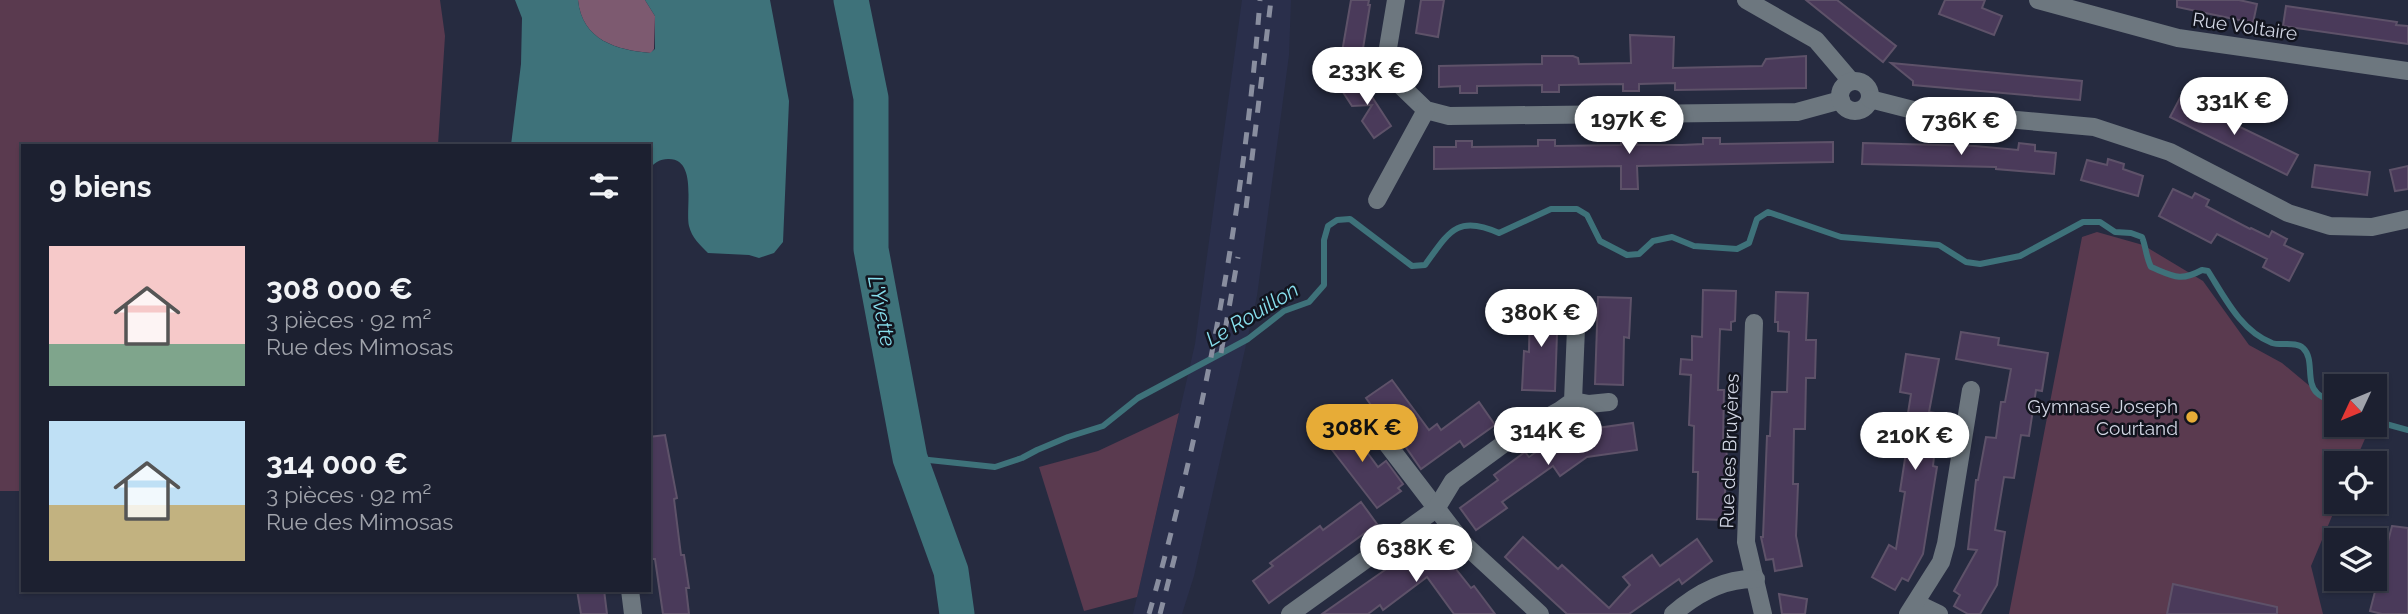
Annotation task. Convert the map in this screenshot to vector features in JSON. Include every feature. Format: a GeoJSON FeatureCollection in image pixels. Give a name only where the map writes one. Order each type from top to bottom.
{"type":"FeatureCollection","features":[{"type":"Feature","properties":{"kind":"street"},"geometry":{"type":"LineString","coordinates":[[1396,0],[1388,48],[1398,83],[1426,110],[1449,116],[1797,111],[1840,100]]}},
{"type":"Feature","properties":{"kind":"street"},"geometry":{"type":"LineString","coordinates":[[1746,0],[1815,40],[1851,81],[1862,82],[1867,86],[1870,99],[1864,109],[1856,112],[1847,109],[1840,100],[1841,90],[1851,81]]}},
{"type":"Feature","properties":{"kind":"street","name":"Rue Voltaire"},"geometry":{"type":"LineString","coordinates":[[2038,0],[2178,38],[2408,71]]}},
{"type":"Feature","properties":{"kind":"street"},"geometry":{"type":"LineString","coordinates":[[1870,99],[1917,111],[2094,127],[2171,152],[2288,213],[2330,226],[2372,227],[2408,219]]}},
{"type":"Feature","properties":{"kind":"street"},"geometry":{"type":"LineString","coordinates":[[1377,200],[1426,110]]}},
{"type":"Feature","properties":{"kind":"street"},"geometry":{"type":"LineString","coordinates":[[1573,401],[1577,304]]}},
{"type":"Feature","properties":{"kind":"street","name":"Rue des Bruyères"},"geometry":{"type":"LineString","coordinates":[[1754,323],[1746,542],[1763,614]]}},
{"type":"Feature","properties":{"kind":"street"},"geometry":{"type":"LineString","coordinates":[[1939,614],[1912,609],[1941,562],[1946,544],[1971,390]]}},
{"type":"Feature","properties":{"kind":"street"},"geometry":{"type":"LineString","coordinates":[[1290,614],[1436,509],[1453,481],[1517,434],[1573,401],[1588,404],[1609,402]]}},
{"type":"Feature","properties":{"kind":"street"},"geometry":{"type":"LineString","coordinates":[[1360,418],[1370,430],[1381,436],[1463,543],[1535,612]]}},
{"type":"Feature","properties":{"kind":"street"},"geometry":{"type":"LineString","coordinates":[[1672,614],[1696,596],[1719,584],[1738,578],[1756,579]]}},
{"type":"Feature","properties":{"kind":"street"},"geometry":{"type":"LineString","coordinates":[[630,592],[633,614]]}},
{"type":"Feature","properties":{"kind":"shaded area"},"geometry":{"type":"Polygon","coordinates":[[[0,0],[440,0],[445,36],[438,144],[21,144],[21,491],[0,491],[0,0]]]}},
{"type":"Feature","properties":{"kind":"shaded area"},"geometry":{"type":"Polygon","coordinates":[[[515,0],[578,0],[586,25],[594,34],[613,45],[650,53],[655,49],[655,16],[645,0],[770,0],[789,101],[783,242],[774,253],[759,258],[708,253],[694,238],[689,226],[687,175],[683,167],[677,161],[665,159],[651,167],[651,144],[511,144],[521,64],[522,18],[515,0]]]}},
{"type":"Feature","properties":{"kind":"shaded area"},"geometry":{"type":"Polygon","coordinates":[[[578,0],[645,0],[655,16],[654,49],[651,53],[638,52],[603,40],[586,25],[578,0]]]}},
{"type":"Feature","properties":{"kind":"shaded area"},"geometry":{"type":"Polygon","coordinates":[[[1242,0],[1291,0],[1289,55],[1257,296],[1194,576],[1182,614],[1133,614],[1195,344],[1242,0]]]}},
{"type":"Feature","properties":{"kind":"shaded area","name":"Gymnase Joseph Courtand"},"geometry":{"type":"Polygon","coordinates":[[[2097,232],[2143,245],[2203,281],[2249,345],[2282,363],[2324,398],[2324,438],[2365,438],[2360,451],[2324,451],[2324,514],[2333,514],[2327,528],[2324,528],[2324,535],[2311,566],[2323,614],[2009,614],[2082,237],[2097,232]]]}},
{"type":"Feature","properties":{"kind":"shaded area"},"geometry":{"type":"Polygon","coordinates":[[[1179,413],[1137,597],[1084,611],[1039,467],[1098,451],[1179,413]]]}},
{"type":"Feature","properties":{"kind":"building"},"geometry":{"type":"Polygon","coordinates":[[[1351,0],[1369,0],[1370,5],[1361,61],[1341,58],[1351,0]]]}},
{"type":"Feature","properties":{"kind":"building"},"geometry":{"type":"Polygon","coordinates":[[[1421,0],[1444,0],[1438,37],[1416,33],[1421,0]]]}},
{"type":"Feature","properties":{"kind":"building"},"geometry":{"type":"Polygon","coordinates":[[[1806,0],[1837,0],[1896,46],[1883,62],[1806,0]]]}},
{"type":"Feature","properties":{"kind":"building"},"geometry":{"type":"Polygon","coordinates":[[[1945,0],[1985,0],[1982,8],[2002,16],[1994,35],[1939,14],[1945,0]]]}},
{"type":"Feature","properties":{"kind":"building"},"geometry":{"type":"Polygon","coordinates":[[[2177,0],[2239,0],[2257,4],[2253,23],[2177,7],[2177,0]]]}},
{"type":"Feature","properties":{"kind":"building"},"geometry":{"type":"Polygon","coordinates":[[[2286,6],[2397,22],[2396,25],[2408,26],[2408,44],[2283,26],[2286,6]]]}},
{"type":"Feature","properties":{"kind":"building"},"geometry":{"type":"Polygon","coordinates":[[[1630,35],[1674,37],[1673,68],[1762,66],[1766,59],[1806,56],[1806,88],[1675,90],[1675,83],[1639,84],[1639,91],[1623,91],[1623,84],[1559,85],[1559,92],[1542,92],[1542,85],[1477,86],[1477,93],[1460,93],[1460,86],[1439,87],[1439,66],[1542,64],[1542,56],[1573,56],[1578,58],[1579,64],[1631,63],[1630,35]]]}},
{"type":"Feature","properties":{"kind":"building"},"geometry":{"type":"Polygon","coordinates":[[[1891,63],[2082,81],[2080,100],[1913,85],[1913,81],[1891,63]]]}},
{"type":"Feature","properties":{"kind":"building"},"geometry":{"type":"Polygon","coordinates":[[[1359,77],[1391,126],[1374,138],[1362,121],[1372,105],[1352,106],[1341,89],[1359,77]]]}},
{"type":"Feature","properties":{"kind":"building"},"geometry":{"type":"Polygon","coordinates":[[[2180,98],[2298,155],[2287,175],[2170,117],[2180,98]]]}},
{"type":"Feature","properties":{"kind":"building"},"geometry":{"type":"Polygon","coordinates":[[[1703,138],[1720,138],[1720,144],[1833,142],[1833,162],[1637,166],[1638,189],[1621,189],[1621,166],[1434,169],[1434,147],[1456,147],[1456,141],[1472,141],[1472,147],[1538,146],[1538,140],[1555,140],[1555,146],[1621,145],[1621,139],[1637,139],[1637,145],[1682,145],[1703,144],[1703,138]]]}},
{"type":"Feature","properties":{"kind":"building"},"geometry":{"type":"Polygon","coordinates":[[[1863,143],[2018,150],[2019,143],[2035,145],[2035,151],[2056,153],[2054,174],[1996,167],[1862,164],[1863,143]]]}},
{"type":"Feature","properties":{"kind":"building"},"geometry":{"type":"Polygon","coordinates":[[[2108,159],[2124,164],[2123,169],[2143,176],[2138,196],[2081,180],[2087,160],[2107,165],[2108,159]]]}},
{"type":"Feature","properties":{"kind":"building"},"geometry":{"type":"Polygon","coordinates":[[[2315,165],[2370,172],[2367,195],[2312,187],[2315,165]]]}},
{"type":"Feature","properties":{"kind":"building"},"geometry":{"type":"Polygon","coordinates":[[[2408,166],[2408,189],[2395,191],[2390,170],[2408,166]]]}},
{"type":"Feature","properties":{"kind":"building"},"geometry":{"type":"Polygon","coordinates":[[[2173,189],[2192,198],[2195,193],[2209,200],[2206,206],[2250,229],[2269,237],[2272,231],[2287,239],[2284,245],[2303,254],[2289,281],[2263,267],[2267,259],[2217,234],[2211,243],[2159,216],[2173,189]]]}},
{"type":"Feature","properties":{"kind":"building"},"geometry":{"type":"Polygon","coordinates":[[[1703,290],[1736,291],[1735,321],[1731,322],[1731,330],[1720,329],[1718,390],[1724,390],[1723,443],[1727,443],[1724,520],[1697,519],[1698,472],[1693,472],[1694,426],[1689,425],[1691,375],[1680,374],[1681,359],[1692,360],[1692,336],[1702,337],[1703,290]]]}},
{"type":"Feature","properties":{"kind":"building"},"geometry":{"type":"Polygon","coordinates":[[[1776,292],[1808,293],[1806,340],[1816,340],[1815,378],[1806,378],[1805,429],[1794,429],[1793,484],[1798,484],[1796,536],[1802,566],[1775,571],[1773,559],[1766,560],[1761,537],[1772,392],[1787,392],[1789,332],[1778,331],[1778,322],[1775,322],[1776,292]]]}},
{"type":"Feature","properties":{"kind":"building"},"geometry":{"type":"Polygon","coordinates":[[[1598,297],[1631,298],[1629,338],[1624,337],[1623,385],[1595,384],[1598,297]]]}},
{"type":"Feature","properties":{"kind":"building"},"geometry":{"type":"Polygon","coordinates":[[[1530,304],[1558,305],[1555,391],[1522,390],[1524,351],[1529,352],[1530,304]]]}},
{"type":"Feature","properties":{"kind":"building"},"geometry":{"type":"Polygon","coordinates":[[[1961,332],[1999,338],[1998,345],[2048,353],[2042,391],[2036,390],[2029,436],[2021,435],[2014,478],[2004,477],[1995,530],[2005,532],[1997,585],[1980,614],[1968,614],[1954,606],[1960,595],[1954,591],[1977,550],[1968,549],[1976,480],[1986,437],[1996,438],[2001,402],[2005,402],[2011,369],[1956,359],[1961,332]]]}},
{"type":"Feature","properties":{"kind":"building"},"geometry":{"type":"Polygon","coordinates":[[[1906,354],[1939,359],[1929,412],[1942,414],[1933,466],[1937,467],[1923,554],[1908,581],[1902,578],[1895,590],[1872,577],[1889,545],[1896,549],[1905,492],[1900,491],[1907,446],[1903,445],[1911,394],[1900,392],[1906,354]]]}},
{"type":"Feature","properties":{"kind":"building"},"geometry":{"type":"Polygon","coordinates":[[[1392,380],[1429,430],[1437,424],[1441,430],[1479,402],[1495,425],[1464,447],[1460,441],[1421,469],[1387,420],[1383,422],[1366,398],[1392,380]]]}},
{"type":"Feature","properties":{"kind":"building"},"geometry":{"type":"Polygon","coordinates":[[[1341,417],[1378,467],[1386,461],[1403,484],[1398,488],[1401,491],[1377,508],[1319,433],[1341,417]]]}},
{"type":"Feature","properties":{"kind":"building"},"geometry":{"type":"Polygon","coordinates":[[[1633,423],[1637,450],[1587,457],[1560,476],[1553,466],[1502,502],[1507,508],[1476,530],[1460,508],[1498,480],[1494,475],[1525,452],[1529,457],[1559,436],[1563,441],[1576,431],[1633,423]]]}},
{"type":"Feature","properties":{"kind":"building"},"geometry":{"type":"Polygon","coordinates":[[[665,435],[677,498],[674,499],[681,555],[684,555],[689,588],[686,588],[689,614],[663,614],[655,559],[652,559],[651,552],[651,437],[665,435]]]}},
{"type":"Feature","properties":{"kind":"building"},"geometry":{"type":"Polygon","coordinates":[[[1361,502],[1377,524],[1269,603],[1253,581],[1273,566],[1270,563],[1320,526],[1323,530],[1361,502]]]}},
{"type":"Feature","properties":{"kind":"building"},"geometry":{"type":"Polygon","coordinates":[[[2392,526],[2408,528],[2408,614],[2370,611],[2375,591],[2387,591],[2387,545],[2392,526]]]}},
{"type":"Feature","properties":{"kind":"building"},"geometry":{"type":"Polygon","coordinates":[[[1435,535],[1451,556],[1448,559],[1471,588],[1474,586],[1495,614],[1454,614],[1427,577],[1383,610],[1380,605],[1368,614],[1322,614],[1435,535]]]}},
{"type":"Feature","properties":{"kind":"building"},"geometry":{"type":"Polygon","coordinates":[[[1523,537],[1558,569],[1562,565],[1609,608],[1630,585],[1623,577],[1652,555],[1660,566],[1697,539],[1712,561],[1682,584],[1679,579],[1629,614],[1567,614],[1505,557],[1523,537]]]}},
{"type":"Feature","properties":{"kind":"building"},"geometry":{"type":"Polygon","coordinates":[[[2173,584],[2277,607],[2277,614],[2167,614],[2173,584]]]}},
{"type":"Feature","properties":{"kind":"building"},"geometry":{"type":"Polygon","coordinates":[[[577,592],[604,592],[607,614],[581,614],[577,592]]]}},
{"type":"Feature","properties":{"kind":"building"},"geometry":{"type":"Polygon","coordinates":[[[1779,594],[1807,599],[1805,614],[1782,614],[1779,594]]]}},
{"type":"Feature","properties":{"kind":"waterway","name":"L'Yvette"},"geometry":{"type":"LineString","coordinates":[[851,0],[871,98],[871,249],[910,458],[951,571],[957,614]]}},
{"type":"Feature","properties":{"kind":"waterway","name":"Le Rouillon"},"geometry":{"type":"LineString","coordinates":[[910,458],[995,467],[1068,437],[1103,426],[1138,398],[1248,339],[1284,311],[1309,302],[1324,285],[1324,240],[1328,226],[1337,220],[1350,219],[1412,266],[1425,265],[1448,235],[1463,226],[1473,225],[1499,233],[1551,209],[1577,209],[1587,215],[1600,241],[1627,255],[1639,254],[1653,241],[1672,237],[1694,246],[1737,249],[1749,243],[1757,219],[1768,212],[1841,237],[1939,245],[1966,262],[1980,264],[2020,256],[2083,222],[2100,222],[2115,232],[2142,237],[2151,267],[2182,277],[2202,270],[2208,271],[2235,313],[2251,330],[2272,343],[2303,348],[2309,358],[2313,388],[2324,398]]}},
{"type":"Feature","properties":{"kind":"waterway","name":"Le Rouillon"},"geometry":{"type":"LineString","coordinates":[[2387,424],[2408,430]]}},
{"type":"Feature","properties":{"kind":"railway"},"geometry":{"type":"LineString","coordinates":[[1149,614],[1188,463],[1220,310],[1244,155],[1260,0]]}},
{"type":"Feature","properties":{"kind":"railway"},"geometry":{"type":"LineString","coordinates":[[1246,208],[1271,0]]}},
{"type":"Feature","properties":{"kind":"railway"},"geometry":{"type":"LineString","coordinates":[[1221,353],[1238,257]]}},
{"type":"Feature","properties":{"kind":"railway"},"geometry":{"type":"LineString","coordinates":[[1160,614],[1177,548]]}},
{"type":"Feature","properties":{"kind":"place","name":"Gymnase Joseph Courtand"},"geometry":{"type":"Point","coordinates":[2192,417]}}]}
